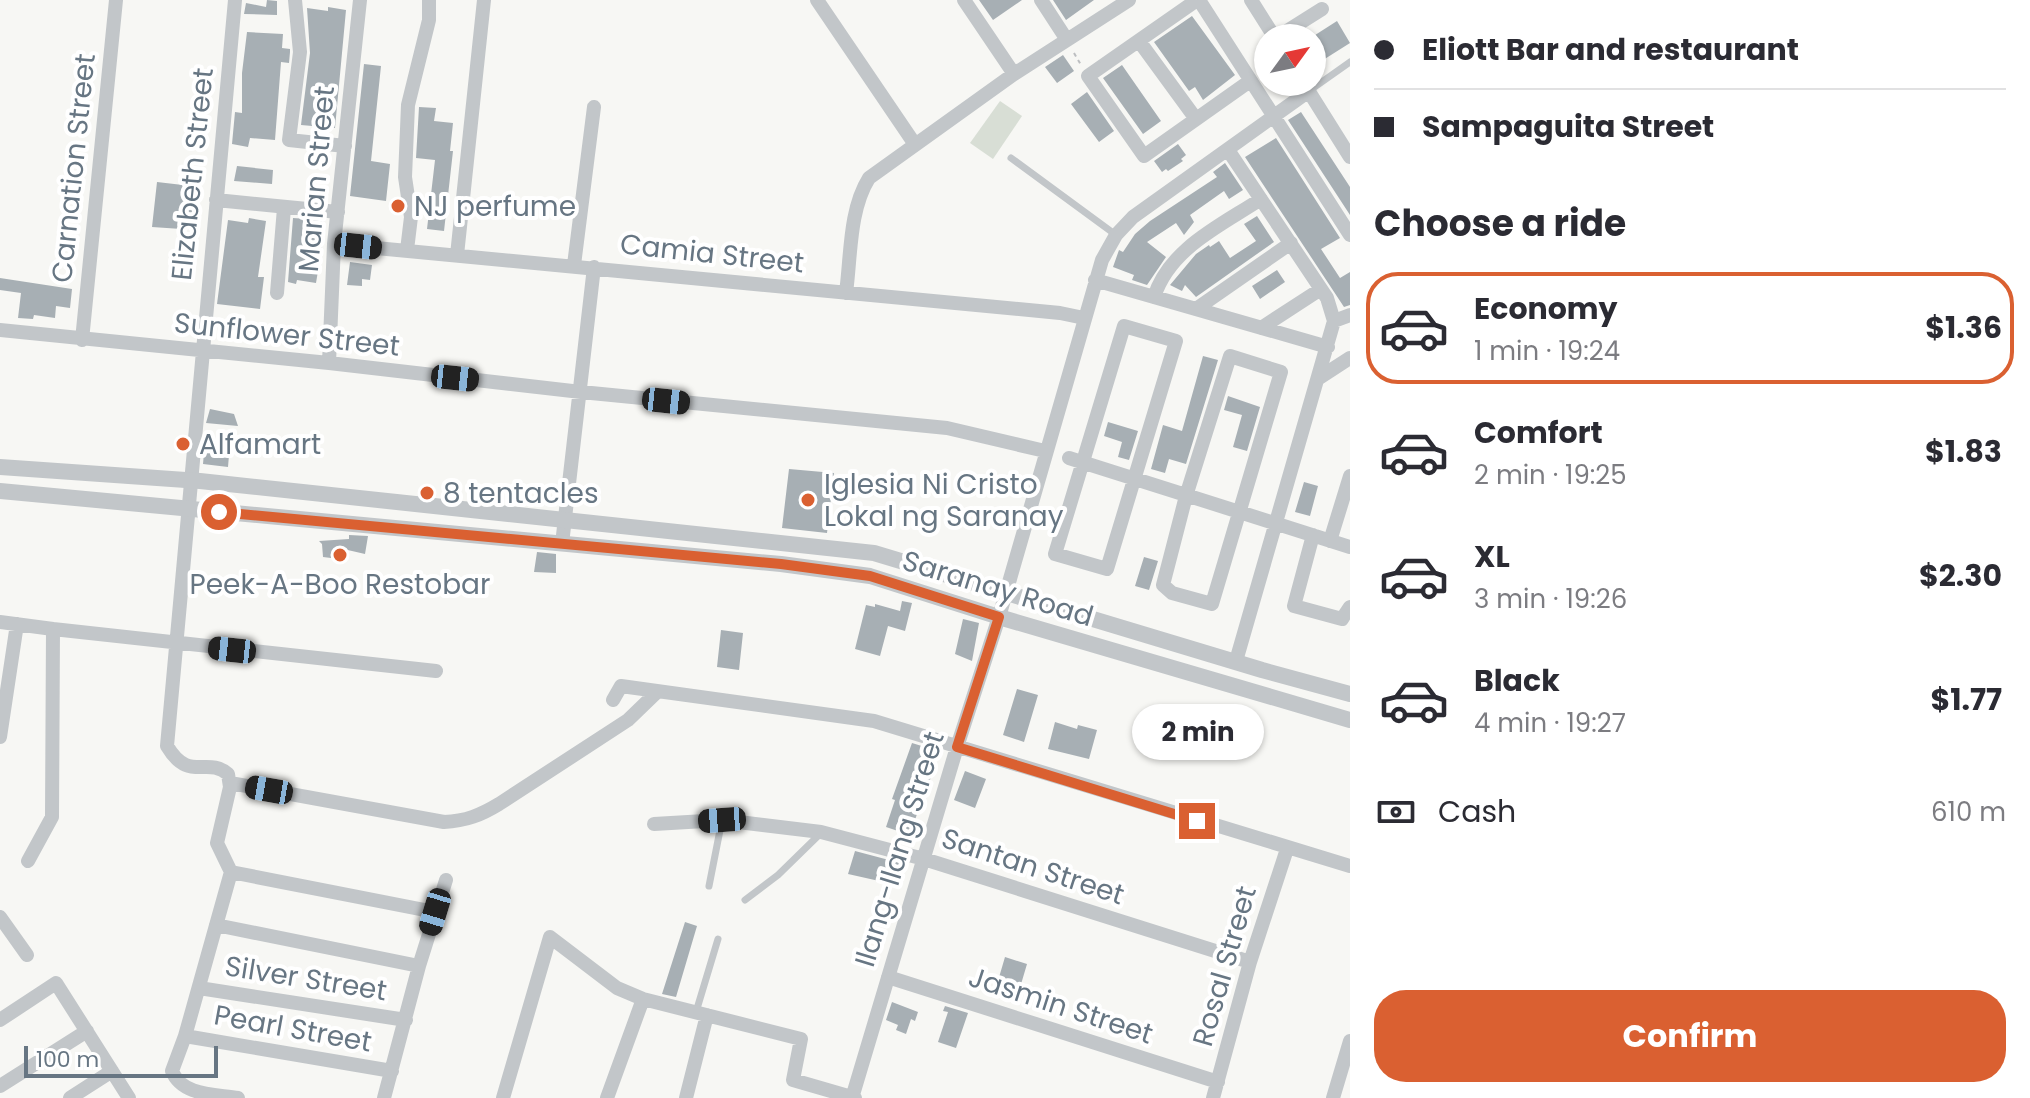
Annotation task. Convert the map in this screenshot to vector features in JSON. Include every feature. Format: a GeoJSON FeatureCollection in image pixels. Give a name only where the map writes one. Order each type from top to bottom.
{"type":"FeatureCollection","features":[{"type":"Feature","properties":{"kind":"street","name":"Carnation Street"},"geometry":{"type":"LineString","coordinates":[[82,340],[116,0]]}},
{"type":"Feature","properties":{"kind":"street","name":"Elizabeth Street"},"geometry":{"type":"LineString","coordinates":[[230,783],[223,769],[188,766],[176,761],[167,746],[235,0]]}},
{"type":"Feature","properties":{"kind":"street"},"geometry":{"type":"LineString","coordinates":[[295,0],[300,52],[289,140],[345,146]]}},
{"type":"Feature","properties":{"kind":"street","name":"Marian Street"},"geometry":{"type":"LineString","coordinates":[[329,363],[334,244],[360,0]]}},
{"type":"Feature","properties":{"kind":"street"},"geometry":{"type":"LineString","coordinates":[[407,250],[411,217],[405,177],[408,105],[429,20],[429,0]]}},
{"type":"Feature","properties":{"kind":"street"},"geometry":{"type":"LineString","coordinates":[[457,255],[484,0]]}},
{"type":"Feature","properties":{"kind":"street"},"geometry":{"type":"LineString","coordinates":[[817,0],[914,143]]}},
{"type":"Feature","properties":{"kind":"street"},"geometry":{"type":"LineString","coordinates":[[964,0],[1014,74]]}},
{"type":"Feature","properties":{"kind":"street"},"geometry":{"type":"LineString","coordinates":[[1041,0],[1067,40]]}},
{"type":"Feature","properties":{"kind":"street"},"geometry":{"type":"LineString","coordinates":[[1250,81],[1144,156],[1088,76],[1198,0],[1350,235]]}},
{"type":"Feature","properties":{"kind":"street"},"geometry":{"type":"LineString","coordinates":[[1251,0],[1267,24]]}},
{"type":"Feature","properties":{"kind":"street"},"geometry":{"type":"LineString","coordinates":[[846,293],[855,217],[863,188],[877,170],[1121,2]]}},
{"type":"Feature","properties":{"kind":"street"},"geometry":{"type":"LineString","coordinates":[[1298,24],[1322,9]]}},
{"type":"Feature","properties":{"kind":"street"},"geometry":{"type":"LineString","coordinates":[[1139,41],[1196,119]]}},
{"type":"Feature","properties":{"kind":"street","name":"Ilang-Ilang Street"},"geometry":{"type":"LineString","coordinates":[[853,1098],[957,747],[999,617],[1095,280],[1116,235],[1143,209],[1299,96]]}},
{"type":"Feature","properties":{"kind":"street"},"geometry":{"type":"LineString","coordinates":[[1312,96],[1350,157]]}},
{"type":"Feature","properties":{"kind":"street"},"geometry":{"type":"LineString","coordinates":[[574,265],[594,107]]}},
{"type":"Feature","properties":{"kind":"street"},"geometry":{"type":"LineString","coordinates":[[1228,150],[1321,289],[1331,306],[1334,321],[1236,661]]}},
{"type":"Feature","properties":{"kind":"street"},"geometry":{"type":"LineString","coordinates":[[1154,297],[1162,276],[1176,257],[1261,199]]}},
{"type":"Feature","properties":{"kind":"street"},"geometry":{"type":"LineString","coordinates":[[216,200],[338,212]]}},
{"type":"Feature","properties":{"kind":"street"},"geometry":{"type":"LineString","coordinates":[[277,293],[284,208]]}},
{"type":"Feature","properties":{"kind":"street"},"geometry":{"type":"LineString","coordinates":[[1196,309],[1291,243]]}},
{"type":"Feature","properties":{"kind":"street","name":"Camia Street"},"geometry":{"type":"LineString","coordinates":[[334,244],[574,265],[1060,313],[1084,318]]}},
{"type":"Feature","properties":{"kind":"street"},"geometry":{"type":"LineString","coordinates":[[562,544],[594,267]]}},
{"type":"Feature","properties":{"kind":"street"},"geometry":{"type":"LineString","coordinates":[[1095,280],[1328,347]]}},
{"type":"Feature","properties":{"kind":"street"},"geometry":{"type":"LineString","coordinates":[[1261,328],[1321,289]]}},
{"type":"Feature","properties":{"kind":"street"},"geometry":{"type":"LineString","coordinates":[[1334,321],[1350,315]]}},
{"type":"Feature","properties":{"kind":"street"},"geometry":{"type":"LineString","coordinates":[[1124,326],[1176,341],[1107,569],[1055,554],[1076,460],[1124,326]]}},
{"type":"Feature","properties":{"kind":"street","name":"Sunflower Street"},"geometry":{"type":"LineString","coordinates":[[0,330],[947,428],[1045,451]]}},
{"type":"Feature","properties":{"kind":"street"},"geometry":{"type":"LineString","coordinates":[[1230,356],[1281,372],[1238,512],[1212,604],[1172,593],[1163,585],[1186,496],[1230,356]]}},
{"type":"Feature","properties":{"kind":"street"},"geometry":{"type":"LineString","coordinates":[[1319,378],[1350,358]]}},
{"type":"Feature","properties":{"kind":"street"},"geometry":{"type":"LineString","coordinates":[[1076,460],[1350,547]]}},
{"type":"Feature","properties":{"kind":"street","name":"Saranay Road"},"geometry":{"type":"LineString","coordinates":[[0,467],[190,480],[874,553],[1350,694]]}},
{"type":"Feature","properties":{"kind":"street"},"geometry":{"type":"LineString","coordinates":[[1330,541],[1350,476]]}},
{"type":"Feature","properties":{"kind":"street","name":"Saranay Road"},"geometry":{"type":"LineString","coordinates":[[0,491],[781,564],[870,576],[1350,720]]}},
{"type":"Feature","properties":{"kind":"street"},"geometry":{"type":"LineString","coordinates":[[1313,535],[1294,606],[1342,619],[1350,607]]}},
{"type":"Feature","properties":{"kind":"street"},"geometry":{"type":"LineString","coordinates":[[0,622],[174,644],[436,671]]}},
{"type":"Feature","properties":{"kind":"street"},"geometry":{"type":"LineString","coordinates":[[0,737],[17,624]]}},
{"type":"Feature","properties":{"kind":"street"},"geometry":{"type":"LineString","coordinates":[[28,861],[52,817],[53,629]]}},
{"type":"Feature","properties":{"kind":"street"},"geometry":{"type":"LineString","coordinates":[[613,700],[621,686],[874,721],[1350,866]]}},
{"type":"Feature","properties":{"kind":"street"},"geometry":{"type":"LineString","coordinates":[[238,1098],[185,1088],[176,1082],[172,1071],[185,1036],[231,872],[217,843],[230,783],[411,817],[444,822],[463,821],[480,816],[628,720],[657,692]]}},
{"type":"Feature","properties":{"kind":"street","name":"Santan Street"},"geometry":{"type":"LineString","coordinates":[[654,824],[722,820],[821,832],[924,859],[1250,962]]}},
{"type":"Feature","properties":{"kind":"street","name":"Rosal Street"},"geometry":{"type":"LineString","coordinates":[[1213,1098],[1250,962],[1287,849]]}},
{"type":"Feature","properties":{"kind":"street"},"geometry":{"type":"LineString","coordinates":[[231,872],[435,912]]}},
{"type":"Feature","properties":{"kind":"street"},"geometry":{"type":"LineString","coordinates":[[384,1098],[419,966],[446,880]]}},
{"type":"Feature","properties":{"kind":"street"},"geometry":{"type":"LineString","coordinates":[[1,919],[27,955]]}},
{"type":"Feature","properties":{"kind":"street"},"geometry":{"type":"LineString","coordinates":[[216,925],[419,966]]}},
{"type":"Feature","properties":{"kind":"street"},"geometry":{"type":"LineString","coordinates":[[503,1098],[550,937],[617,988],[643,999],[801,1039],[793,1080],[853,1098]]}},
{"type":"Feature","properties":{"kind":"street","name":"Jasmin Street"},"geometry":{"type":"LineString","coordinates":[[888,977],[1218,1082]]}},
{"type":"Feature","properties":{"kind":"street"},"geometry":{"type":"LineString","coordinates":[[0,1020],[56,983],[129,1098]]}},
{"type":"Feature","properties":{"kind":"street","name":"Silver Street"},"geometry":{"type":"LineString","coordinates":[[199,988],[406,1020]]}},
{"type":"Feature","properties":{"kind":"street"},"geometry":{"type":"LineString","coordinates":[[607,1098],[643,999]]}},
{"type":"Feature","properties":{"kind":"street"},"geometry":{"type":"LineString","coordinates":[[686,1098],[701,1013]]}},
{"type":"Feature","properties":{"kind":"street"},"geometry":{"type":"LineString","coordinates":[[0,1086],[87,1031]]}},
{"type":"Feature","properties":{"kind":"street","name":"Pearl Street"},"geometry":{"type":"LineString","coordinates":[[185,1036],[392,1071]]}},
{"type":"Feature","properties":{"kind":"street"},"geometry":{"type":"LineString","coordinates":[[1333,1098],[1350,1041]]}},
{"type":"Feature","properties":{"kind":"street"},"geometry":{"type":"LineString","coordinates":[[70,1098],[112,1071]]}},
{"type":"Feature","properties":{"kind":"lane"},"geometry":{"type":"LineString","coordinates":[[1326,75],[1350,62]]}},
{"type":"Feature","properties":{"kind":"lane"},"geometry":{"type":"LineString","coordinates":[[1011,158],[1116,235]]}},
{"type":"Feature","properties":{"kind":"lane"},"geometry":{"type":"LineString","coordinates":[[709,886],[722,820]]}},
{"type":"Feature","properties":{"kind":"lane"},"geometry":{"type":"LineString","coordinates":[[745,900],[778,875],[821,832]]}},
{"type":"Feature","properties":{"kind":"lane"},"geometry":{"type":"LineString","coordinates":[[701,1013],[718,939]]}},
{"type":"Feature","properties":{"kind":"path"},"geometry":{"type":"LineString","coordinates":[[1067,40],[1088,76]]}},
{"type":"Feature","properties":{"kind":"shaded area"},"geometry":{"type":"Polygon","coordinates":[[[1000,101],[1022,116],[993,159],[970,143],[1000,101]]]}},
{"type":"Feature","properties":{"kind":"building"},"geometry":{"type":"Polygon","coordinates":[[[267,0],[277,1],[277,15],[244,14],[246,3],[266,7],[267,0]]]}},
{"type":"Feature","properties":{"kind":"building"},"geometry":{"type":"Polygon","coordinates":[[[979,0],[1022,0],[993,20],[979,0]]]}},
{"type":"Feature","properties":{"kind":"building"},"geometry":{"type":"Polygon","coordinates":[[[1053,0],[1094,0],[1066,20],[1053,0]]]}},
{"type":"Feature","properties":{"kind":"building"},"geometry":{"type":"Polygon","coordinates":[[[328,7],[346,10],[335,128],[301,125],[310,53],[307,8],[328,11],[328,7]]]}},
{"type":"Feature","properties":{"kind":"building"},"geometry":{"type":"Polygon","coordinates":[[[1192,16],[1235,75],[1203,100],[1195,87],[1189,91],[1154,42],[1192,16]]]}},
{"type":"Feature","properties":{"kind":"building"},"geometry":{"type":"Polygon","coordinates":[[[1337,21],[1350,43],[1326,58],[1326,28],[1337,21]]]}},
{"type":"Feature","properties":{"kind":"building"},"geometry":{"type":"Polygon","coordinates":[[[247,32],[283,34],[282,48],[290,49],[289,63],[281,62],[275,140],[250,138],[248,147],[232,144],[235,112],[242,113],[242,73],[247,32]]]}},
{"type":"Feature","properties":{"kind":"building"},"geometry":{"type":"Polygon","coordinates":[[[1063,55],[1074,71],[1057,83],[1045,67],[1063,55]]]}},
{"type":"Feature","properties":{"kind":"building"},"geometry":{"type":"Polygon","coordinates":[[[364,64],[381,66],[371,161],[390,164],[386,201],[350,196],[364,64]]]}},
{"type":"Feature","properties":{"kind":"building"},"geometry":{"type":"Polygon","coordinates":[[[1122,65],[1161,121],[1143,134],[1103,78],[1122,65]]]}},
{"type":"Feature","properties":{"kind":"building"},"geometry":{"type":"Polygon","coordinates":[[[1087,92],[1114,131],[1099,142],[1071,104],[1087,92]]]}},
{"type":"Feature","properties":{"kind":"building"},"geometry":{"type":"Polygon","coordinates":[[[419,107],[436,108],[434,121],[453,123],[444,231],[427,229],[435,160],[416,158],[419,107]]]}},
{"type":"Feature","properties":{"kind":"building"},"geometry":{"type":"Polygon","coordinates":[[[1301,112],[1350,187],[1350,215],[1288,120],[1301,112]]]}},
{"type":"Feature","properties":{"kind":"building"},"geometry":{"type":"Polygon","coordinates":[[[1276,138],[1340,238],[1321,249],[1340,278],[1350,272],[1350,305],[1344,307],[1245,157],[1276,138]]]}},
{"type":"Feature","properties":{"kind":"building"},"geometry":{"type":"Polygon","coordinates":[[[1178,144],[1186,155],[1181,159],[1183,161],[1162,172],[1154,161],[1178,144]]]}},
{"type":"Feature","properties":{"kind":"building"},"geometry":{"type":"Polygon","coordinates":[[[1225,163],[1243,190],[1229,199],[1224,191],[1190,215],[1194,222],[1184,235],[1176,223],[1147,242],[1166,257],[1147,285],[1132,280],[1134,275],[1113,267],[1119,250],[1123,252],[1135,234],[1217,177],[1213,172],[1225,163]]]}},
{"type":"Feature","properties":{"kind":"building"},"geometry":{"type":"Polygon","coordinates":[[[237,166],[273,170],[272,184],[234,181],[237,166]]]}},
{"type":"Feature","properties":{"kind":"building"},"geometry":{"type":"Polygon","coordinates":[[[157,182],[200,187],[196,230],[152,227],[157,182]]]}},
{"type":"Feature","properties":{"kind":"building"},"geometry":{"type":"Polygon","coordinates":[[[1257,216],[1274,242],[1196,297],[1185,285],[1182,291],[1170,285],[1196,254],[1209,245],[1219,241],[1230,258],[1256,241],[1244,224],[1257,216]]]}},
{"type":"Feature","properties":{"kind":"building"},"geometry":{"type":"Polygon","coordinates":[[[249,218],[266,221],[258,277],[264,277],[260,309],[217,304],[228,220],[248,223],[249,218]]]}},
{"type":"Feature","properties":{"kind":"building"},"geometry":{"type":"Polygon","coordinates":[[[293,218],[322,220],[320,234],[324,235],[316,283],[288,282],[293,218]]]}},
{"type":"Feature","properties":{"kind":"building"},"geometry":{"type":"Polygon","coordinates":[[[350,262],[372,265],[370,280],[362,279],[362,286],[347,285],[350,262]]]}},
{"type":"Feature","properties":{"kind":"building"},"geometry":{"type":"Polygon","coordinates":[[[1277,270],[1285,282],[1260,299],[1252,286],[1277,270]]]}},
{"type":"Feature","properties":{"kind":"building"},"geometry":{"type":"Polygon","coordinates":[[[0,278],[72,289],[70,308],[56,306],[55,318],[34,315],[33,319],[18,318],[21,293],[0,290],[0,278]]]}},
{"type":"Feature","properties":{"kind":"building"},"geometry":{"type":"Polygon","coordinates":[[[1203,356],[1218,360],[1186,464],[1169,459],[1165,473],[1151,469],[1163,425],[1182,431],[1203,356]]]}},
{"type":"Feature","properties":{"kind":"building"},"geometry":{"type":"Polygon","coordinates":[[[1228,396],[1260,407],[1247,451],[1233,447],[1242,415],[1224,410],[1228,396]]]}},
{"type":"Feature","properties":{"kind":"building"},"geometry":{"type":"Polygon","coordinates":[[[210,409],[234,414],[238,426],[206,423],[210,409]]]}},
{"type":"Feature","properties":{"kind":"building"},"geometry":{"type":"Polygon","coordinates":[[[1108,422],[1138,431],[1129,460],[1118,457],[1122,442],[1104,436],[1108,422]]]}},
{"type":"Feature","properties":{"kind":"building"},"geometry":{"type":"Polygon","coordinates":[[[205,441],[224,447],[224,451],[206,450],[229,455],[228,467],[203,464],[205,441]]]}},
{"type":"Feature","properties":{"kind":"building","name":"Iglesia Ni Cristo Lokal ng Saranay"},"geometry":{"type":"Polygon","coordinates":[[[789,469],[834,473],[827,533],[782,528],[789,469]]]}},
{"type":"Feature","properties":{"kind":"building"},"geometry":{"type":"Polygon","coordinates":[[[1304,482],[1318,486],[1310,516],[1295,512],[1304,482]]]}},
{"type":"Feature","properties":{"kind":"building"},"geometry":{"type":"Polygon","coordinates":[[[349,535],[368,536],[365,554],[339,548],[339,559],[323,557],[319,541],[349,539],[349,535]]]}},
{"type":"Feature","properties":{"kind":"building"},"geometry":{"type":"Polygon","coordinates":[[[537,552],[556,554],[556,573],[534,572],[537,552]]]}},
{"type":"Feature","properties":{"kind":"building"},"geometry":{"type":"Polygon","coordinates":[[[1144,557],[1158,561],[1149,590],[1135,586],[1144,557]]]}},
{"type":"Feature","properties":{"kind":"building"},"geometry":{"type":"Polygon","coordinates":[[[902,601],[912,603],[905,631],[888,626],[880,656],[855,649],[866,605],[875,607],[875,604],[900,611],[902,601]]]}},
{"type":"Feature","properties":{"kind":"building"},"geometry":{"type":"Polygon","coordinates":[[[963,619],[979,623],[972,661],[955,654],[963,619]]]}},
{"type":"Feature","properties":{"kind":"building"},"geometry":{"type":"Polygon","coordinates":[[[721,630],[743,633],[739,670],[717,667],[721,630]]]}},
{"type":"Feature","properties":{"kind":"building"},"geometry":{"type":"Polygon","coordinates":[[[1017,689],[1038,695],[1024,742],[1003,735],[1017,689]]]}},
{"type":"Feature","properties":{"kind":"building"},"geometry":{"type":"Polygon","coordinates":[[[1055,722],[1077,729],[1078,725],[1097,730],[1089,759],[1048,749],[1055,722]]]}},
{"type":"Feature","properties":{"kind":"building"},"geometry":{"type":"Polygon","coordinates":[[[912,743],[938,751],[922,809],[919,808],[910,835],[886,827],[895,800],[892,799],[912,743]]]}},
{"type":"Feature","properties":{"kind":"building"},"geometry":{"type":"Polygon","coordinates":[[[965,771],[986,779],[975,808],[954,800],[965,771]]]}},
{"type":"Feature","properties":{"kind":"building"},"geometry":{"type":"Polygon","coordinates":[[[855,851],[904,864],[897,885],[848,874],[855,851]]]}},
{"type":"Feature","properties":{"kind":"building"},"geometry":{"type":"Polygon","coordinates":[[[685,922],[697,926],[676,997],[662,994],[685,922]]]}},
{"type":"Feature","properties":{"kind":"building"},"geometry":{"type":"Polygon","coordinates":[[[1005,957],[1027,964],[1019,991],[1011,988],[1008,996],[995,991],[1005,957]]]}},
{"type":"Feature","properties":{"kind":"building"},"geometry":{"type":"Polygon","coordinates":[[[892,1002],[918,1012],[915,1021],[911,1019],[906,1034],[896,1030],[898,1025],[886,1020],[892,1002]]]}},
{"type":"Feature","properties":{"kind":"building"},"geometry":{"type":"Polygon","coordinates":[[[945,1006],[968,1013],[956,1048],[938,1042],[948,1012],[943,1011],[945,1006]]]}},
{"type":"Feature","properties":{"kind":"place","name":"NJ perfume"},"geometry":{"type":"Point","coordinates":[398,206]}},
{"type":"Feature","properties":{"kind":"place","name":"Alfamart"},"geometry":{"type":"Point","coordinates":[183,444]}},
{"type":"Feature","properties":{"kind":"place","name":"8 tentacles"},"geometry":{"type":"Point","coordinates":[427,493]}},
{"type":"Feature","properties":{"kind":"place","name":"Iglesia Ni Cristo Lokal ng Saranay"},"geometry":{"type":"Point","coordinates":[808,500]}},
{"type":"Feature","properties":{"kind":"place","name":"Peek-A-Boo Restobar"},"geometry":{"type":"Point","coordinates":[340,555]}},
{"type":"Feature","properties":{"kind":"route"},"geometry":{"type":"LineString","coordinates":[[219,512],[781,564],[870,576],[999,617],[957,747],[1197,821]]}}]}
